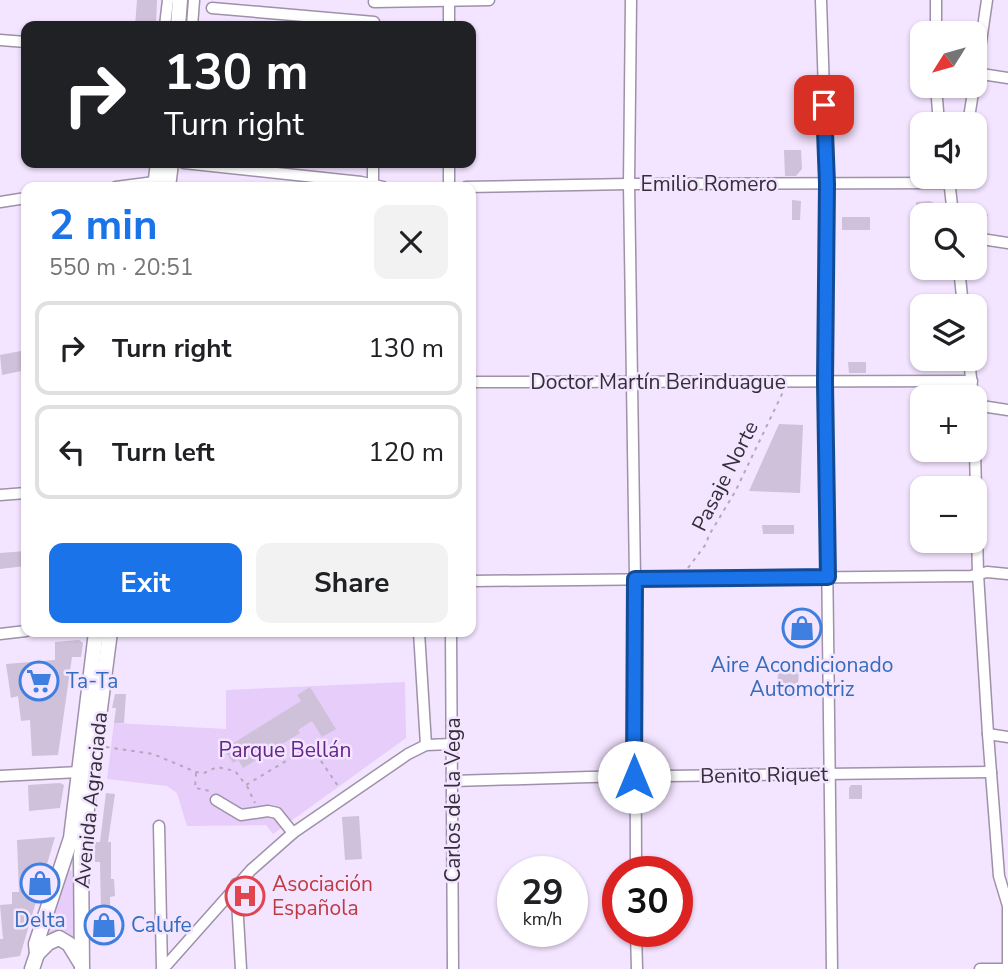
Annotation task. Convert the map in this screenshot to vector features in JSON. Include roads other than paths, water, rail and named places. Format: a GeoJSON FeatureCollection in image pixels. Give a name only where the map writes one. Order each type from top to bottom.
{"type":"FeatureCollection","features":[{"type":"Feature","properties":{"kind":"main road"},"geometry":{"type":"LineString","coordinates":[[178,21],[180,0]]}},
{"type":"Feature","properties":{"kind":"main road","name":"Avenida Agraciada"},"geometry":{"type":"LineString","coordinates":[[32,969],[37,954],[36,944],[71,838],[95,637]]}},
{"type":"Feature","properties":{"kind":"main road","name":"Avenida Agraciada"},"geometry":{"type":"LineString","coordinates":[[82,968],[80,855],[109,637]]}},
{"type":"Feature","properties":{"kind":"main road"},"geometry":{"type":"LineString","coordinates":[[37,954],[51,940],[62,939],[69,944],[82,968]]}},
{"type":"Feature","properties":{"kind":"street"},"geometry":{"type":"LineString","coordinates":[[166,21],[168,0]]}},
{"type":"Feature","properties":{"kind":"street"},"geometry":{"type":"LineString","coordinates":[[192,21],[194,0]]}},
{"type":"Feature","properties":{"kind":"street"},"geometry":{"type":"LineString","coordinates":[[449,0],[449,21]]}},
{"type":"Feature","properties":{"kind":"street"},"geometry":{"type":"LineString","coordinates":[[374,21],[374,1],[489,0]]}},
{"type":"Feature","properties":{"kind":"street"},"geometry":{"type":"LineString","coordinates":[[631,0],[629,184],[636,856]]}},
{"type":"Feature","properties":{"kind":"street"},"geometry":{"type":"LineString","coordinates":[[821,0],[827,184],[825,382],[832,969]]}},
{"type":"Feature","properties":{"kind":"street"},"geometry":{"type":"LineString","coordinates":[[936,0],[936,21]]}},
{"type":"Feature","properties":{"kind":"street"},"geometry":{"type":"LineString","coordinates":[[984,21],[987,0]]}},
{"type":"Feature","properties":{"kind":"street"},"geometry":{"type":"LineString","coordinates":[[212,8],[344,21]]}},
{"type":"Feature","properties":{"kind":"street"},"geometry":{"type":"LineString","coordinates":[[0,40],[21,42]]}},
{"type":"Feature","properties":{"kind":"street"},"geometry":{"type":"LineString","coordinates":[[987,79],[1008,78]]}},
{"type":"Feature","properties":{"kind":"street"},"geometry":{"type":"LineString","coordinates":[[231,168],[361,182]]}},
{"type":"Feature","properties":{"kind":"street","name":"Emilio Romero"},"geometry":{"type":"LineString","coordinates":[[476,187],[827,184],[910,181]]}},
{"type":"Feature","properties":{"kind":"street"},"geometry":{"type":"LineString","coordinates":[[0,202],[21,199]]}},
{"type":"Feature","properties":{"kind":"street"},"geometry":{"type":"LineString","coordinates":[[987,240],[1008,243]]}},
{"type":"Feature","properties":{"kind":"street"},"geometry":{"type":"LineString","coordinates":[[971,371],[972,385]]}},
{"type":"Feature","properties":{"kind":"street","name":"Doctor Martín Berinduague"},"geometry":{"type":"LineString","coordinates":[[476,382],[972,381]]}},
{"type":"Feature","properties":{"kind":"street"},"geometry":{"type":"LineString","coordinates":[[987,407],[1008,410]]}},
{"type":"Feature","properties":{"kind":"street"},"geometry":{"type":"LineString","coordinates":[[975,462],[978,574],[988,734],[999,876],[1008,906],[1008,969],[980,969]]}},
{"type":"Feature","properties":{"kind":"street"},"geometry":{"type":"LineString","coordinates":[[0,495],[21,493]]}},
{"type":"Feature","properties":{"kind":"street"},"geometry":{"type":"LineString","coordinates":[[476,581],[971,576],[987,572],[1008,574]]}},
{"type":"Feature","properties":{"kind":"street"},"geometry":{"type":"LineString","coordinates":[[0,634],[21,632]]}},
{"type":"Feature","properties":{"kind":"street"},"geometry":{"type":"LineString","coordinates":[[419,637],[426,745]]}},
{"type":"Feature","properties":{"kind":"street","name":"Carlos de la Vega"},"geometry":{"type":"LineString","coordinates":[[452,637],[453,969]]}},
{"type":"Feature","properties":{"kind":"street"},"geometry":{"type":"LineString","coordinates":[[988,734],[1008,737]]}},
{"type":"Feature","properties":{"kind":"street"},"geometry":{"type":"LineString","coordinates":[[162,969],[236,884],[293,833],[408,754],[426,745],[452,744]]}},
{"type":"Feature","properties":{"kind":"street"},"geometry":{"type":"LineString","coordinates":[[0,776],[79,772]]}},
{"type":"Feature","properties":{"kind":"street","name":"Benito Riquet"},"geometry":{"type":"LineString","coordinates":[[453,781],[991,772]]}},
{"type":"Feature","properties":{"kind":"street"},"geometry":{"type":"LineString","coordinates":[[216,800],[240,815],[268,810],[277,813],[293,833]]}},
{"type":"Feature","properties":{"kind":"street"},"geometry":{"type":"LineString","coordinates":[[159,826],[162,969]]}},
{"type":"Feature","properties":{"kind":"street"},"geometry":{"type":"LineString","coordinates":[[236,884],[241,969]]}},
{"type":"Feature","properties":{"kind":"street"},"geometry":{"type":"LineString","coordinates":[[636,947],[637,969]]}},
{"type":"Feature","properties":{"kind":"place","name":"Aire Acondicionado Automotriz"},"geometry":{"type":"Point","coordinates":[802,628]}},
{"type":"Feature","properties":{"kind":"place","name":"Ta-Ta"},"geometry":{"type":"Point","coordinates":[39,681]}},
{"type":"Feature","properties":{"kind":"place","name":"Delta"},"geometry":{"type":"Point","coordinates":[40,883]}},
{"type":"Feature","properties":{"kind":"place","name":"Asociación Española"},"geometry":{"type":"Point","coordinates":[245,896]}},
{"type":"Feature","properties":{"kind":"place","name":"Calufe"},"geometry":{"type":"Point","coordinates":[104,925]}},
{"type":"Feature","properties":{"kind":"park label","name":"Parque Bellán"},"geometry":{"type":"Point","coordinates":[285,750]}}]}
